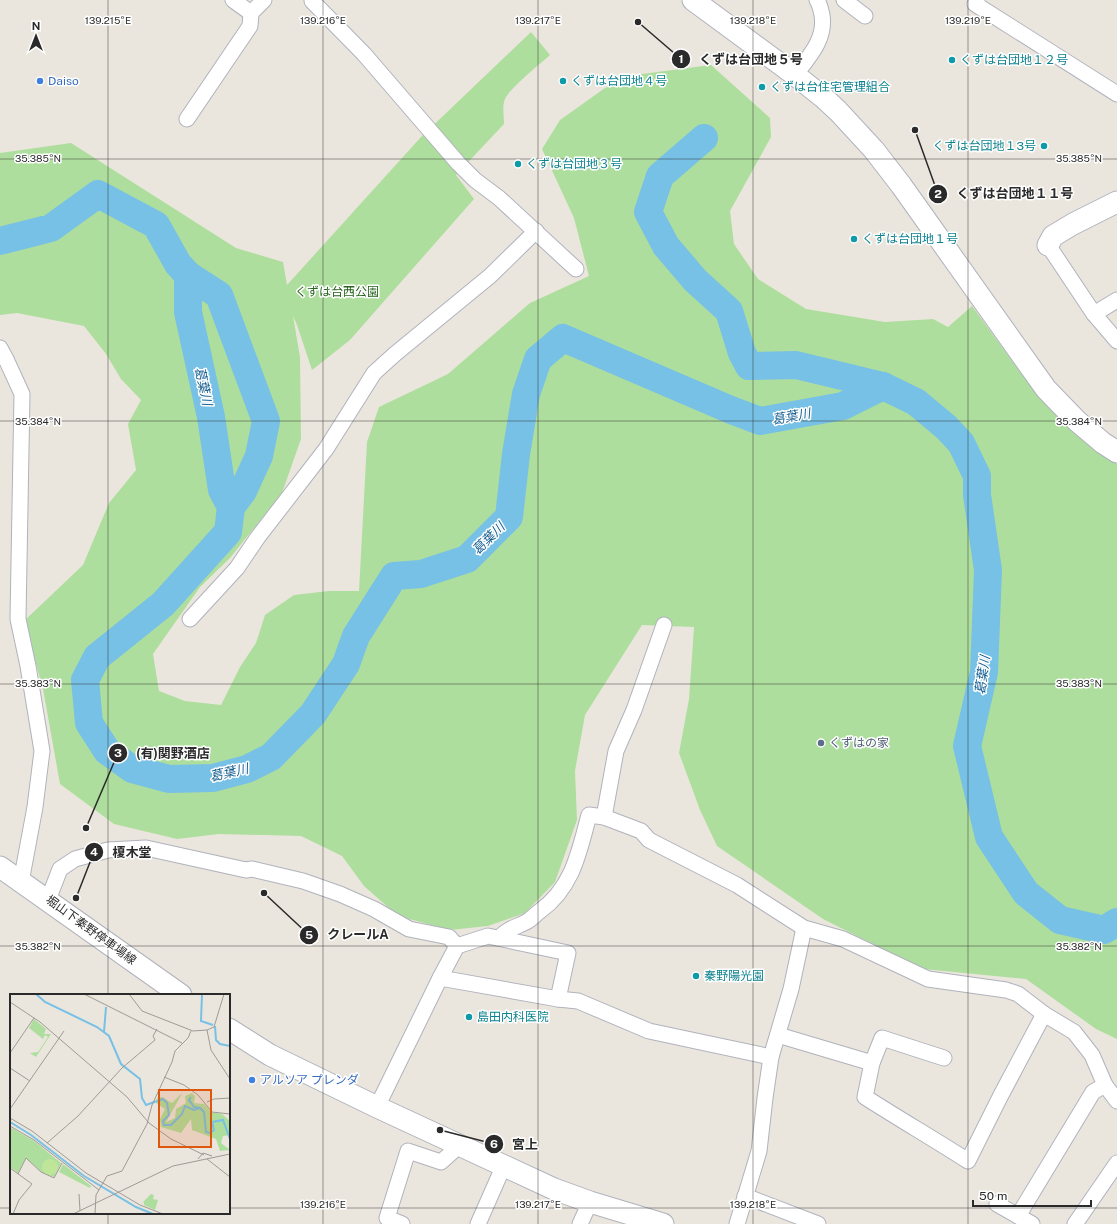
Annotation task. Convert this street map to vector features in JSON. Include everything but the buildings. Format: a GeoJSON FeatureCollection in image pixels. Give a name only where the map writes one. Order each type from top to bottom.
{"type":"FeatureCollection","features":[{"type":"Feature","properties":{"kind":"main road"},"geometry":{"type":"LineString","coordinates":[[693,0],[795,75],[838,111],[874,150],[938,235],[1046,388],[1077,420],[1103,443],[1117,452]]}},
{"type":"Feature","properties":{"kind":"main road"},"geometry":{"type":"LineString","coordinates":[[1048,245],[1053,236],[1073,224],[1117,202]]}},
{"type":"Feature","properties":{"kind":"main road","name":"堀山下秦野停車場線"},"geometry":{"type":"LineString","coordinates":[[0,867],[180,994]]}},
{"type":"Feature","properties":{"kind":"main road"},"geometry":{"type":"LineString","coordinates":[[230,1031],[270,1055],[377,1107],[554,1189],[590,1202],[663,1224]]}},
{"type":"Feature","properties":{"kind":"street"},"geometry":{"type":"LineString","coordinates":[[233,0],[251,13]]}},
{"type":"Feature","properties":{"kind":"street"},"geometry":{"type":"LineString","coordinates":[[187,119],[250,26],[251,13],[264,0]]}},
{"type":"Feature","properties":{"kind":"street"},"geometry":{"type":"LineString","coordinates":[[312,0],[364,54],[458,163],[475,180],[499,198],[536,231],[576,269]]}},
{"type":"Feature","properties":{"kind":"street"},"geometry":{"type":"LineString","coordinates":[[795,75],[818,43],[822,34],[823,22],[818,0]]}},
{"type":"Feature","properties":{"kind":"street"},"geometry":{"type":"LineString","coordinates":[[844,0],[865,16]]}},
{"type":"Feature","properties":{"kind":"street"},"geometry":{"type":"LineString","coordinates":[[977,0],[975,4],[1117,94]]}},
{"type":"Feature","properties":{"kind":"street"},"geometry":{"type":"LineString","coordinates":[[190,619],[237,568],[258,537],[326,449],[374,373],[490,276],[536,231]]}},
{"type":"Feature","properties":{"kind":"street"},"geometry":{"type":"LineString","coordinates":[[1048,245],[1094,314],[1117,341]]}},
{"type":"Feature","properties":{"kind":"street"},"geometry":{"type":"LineString","coordinates":[[1094,314],[1117,300]]}},
{"type":"Feature","properties":{"kind":"street"},"geometry":{"type":"LineString","coordinates":[[0,348],[22,394],[18,619],[28,666],[42,751],[35,807],[21,882]]}},
{"type":"Feature","properties":{"kind":"street"},"geometry":{"type":"LineString","coordinates":[[604,817],[616,751],[634,710],[664,625]]}},
{"type":"Feature","properties":{"kind":"street"},"geometry":{"type":"LineString","coordinates":[[500,938],[507,930],[528,920],[549,905],[565,885],[576,863],[589,815],[604,817],[641,831],[650,840],[737,885],[804,928],[843,939],[928,979],[1006,990],[1018,994],[1044,1014],[1074,1032],[1092,1055],[1105,1085],[1117,1101]]}},
{"type":"Feature","properties":{"kind":"street"},"geometry":{"type":"LineString","coordinates":[[48,900],[60,869],[75,860],[108,850],[146,848],[246,870],[252,869],[303,881],[340,894],[367,906],[409,929],[449,937],[457,946]]}},
{"type":"Feature","properties":{"kind":"street"},"geometry":{"type":"LineString","coordinates":[[737,1224],[760,1151],[771,1056],[792,989],[804,928]]}},
{"type":"Feature","properties":{"kind":"street"},"geometry":{"type":"LineString","coordinates":[[377,1107],[457,946],[488,936],[568,953],[558,999]]}},
{"type":"Feature","properties":{"kind":"street"},"geometry":{"type":"LineString","coordinates":[[440,978],[558,999],[578,1001],[650,1031],[771,1056]]}},
{"type":"Feature","properties":{"kind":"street"},"geometry":{"type":"LineString","coordinates":[[944,1058],[882,1038],[872,1062],[865,1097],[904,1123],[914,1127],[968,1161],[1044,1014]]}},
{"type":"Feature","properties":{"kind":"street"},"geometry":{"type":"LineString","coordinates":[[778,1035],[872,1062]]}},
{"type":"Feature","properties":{"kind":"street"},"geometry":{"type":"LineString","coordinates":[[1018,1216],[1093,1092],[1105,1085]]}},
{"type":"Feature","properties":{"kind":"street"},"geometry":{"type":"LineString","coordinates":[[402,1224],[387,1218],[408,1151],[441,1162],[460,1145]]}},
{"type":"Feature","properties":{"kind":"street"},"geometry":{"type":"LineString","coordinates":[[1075,1224],[1117,1163]]}},
{"type":"Feature","properties":{"kind":"street"},"geometry":{"type":"LineString","coordinates":[[478,1224],[504,1165]]}},
{"type":"Feature","properties":{"kind":"street"},"geometry":{"type":"LineString","coordinates":[[745,1196],[818,1224]]}},
{"type":"Feature","properties":{"kind":"street"},"geometry":{"type":"LineString","coordinates":[[580,1224],[590,1202]]}},
{"type":"Feature","properties":{"kind":"street"},"geometry":{"type":"LineString","coordinates":[[997,1204],[1032,1224]]}},
{"type":"Feature","properties":{"kind":"green space","name":"くずは台西公園"},"geometry":{"type":"Polygon","coordinates":[[[531,32],[550,55],[508,95],[505,99],[503,111],[504,124],[456,175],[474,199],[350,340],[312,370],[293,316],[300,357],[301,439],[282,493],[230,558],[200,587],[153,654],[159,691],[185,701],[221,705],[240,667],[256,643],[265,615],[294,595],[329,591],[359,591],[367,442],[379,407],[448,374],[530,303],[589,276],[574,218],[542,149],[560,120],[605,88],[642,74],[711,65],[770,118],[771,137],[730,211],[734,244],[758,279],[806,309],[885,322],[933,319],[948,327],[972,306],[1025,379],[1065,425],[1097,451],[1117,464],[1117,1039],[1096,1029],[1026,979],[923,969],[823,919],[717,846],[700,810],[679,753],[689,699],[694,627],[642,625],[585,715],[575,771],[577,820],[555,882],[525,913],[488,926],[450,930],[398,916],[364,886],[342,856],[301,836],[219,834],[177,839],[114,824],[60,784],[43,689],[24,621],[83,565],[109,503],[136,470],[128,424],[141,400],[121,379],[106,354],[84,326],[17,313],[0,315],[0,153],[71,143],[236,248],[283,262],[287,285],[421,137],[531,32]]]}},
{"type":"Feature","properties":{"kind":"waterway"},"geometry":{"type":"LineString","coordinates":[[704,138],[660,176],[648,212],[666,246],[695,280],[729,311],[742,353],[749,366],[796,365],[883,386]]}},
{"type":"Feature","properties":{"kind":"waterway","name":"葛葉川"},"geometry":{"type":"LineString","coordinates":[[0,241],[51,228],[98,194],[156,225],[178,264],[188,275],[188,312],[211,417],[222,490],[231,507],[228,532],[163,604],[97,657],[85,680],[89,723],[107,751],[132,769],[169,779],[213,778],[247,769],[271,757],[313,714],[346,664],[356,636],[394,576],[421,574],[467,559],[509,517],[516,454],[526,394],[538,359],[563,338],[760,421],[843,406],[883,386],[916,402],[946,427],[961,443],[977,476],[977,495],[988,570],[984,672],[967,746],[989,837],[1026,893],[1060,920],[1104,930],[1117,922]]}},
{"type":"Feature","properties":{"kind":"waterway"},"geometry":{"type":"LineString","coordinates":[[188,275],[219,295],[266,421],[259,456],[243,491],[231,507]]}},
{"type":"Feature","properties":{"kind":"place","name":"くずは台団地５号"},"geometry":{"type":"Point","coordinates":[638,22]}},
{"type":"Feature","properties":{"kind":"place","name":"くずは台団地１２号"},"geometry":{"type":"Point","coordinates":[952,60]}},
{"type":"Feature","properties":{"kind":"place","name":"Daiso"},"geometry":{"type":"Point","coordinates":[40,81]}},
{"type":"Feature","properties":{"kind":"place","name":"くずは台団地４号"},"geometry":{"type":"Point","coordinates":[563,81]}},
{"type":"Feature","properties":{"kind":"place","name":"くずは台住宅管理組合"},"geometry":{"type":"Point","coordinates":[762,87]}},
{"type":"Feature","properties":{"kind":"place","name":"くずは台団地１１号"},"geometry":{"type":"Point","coordinates":[915,130]}},
{"type":"Feature","properties":{"kind":"place","name":"くずは台団地１3号"},"geometry":{"type":"Point","coordinates":[1044,146]}},
{"type":"Feature","properties":{"kind":"place","name":"くずは台団地３号"},"geometry":{"type":"Point","coordinates":[518,164]}},
{"type":"Feature","properties":{"kind":"place","name":"くずは台団地１号"},"geometry":{"type":"Point","coordinates":[854,239]}},
{"type":"Feature","properties":{"kind":"place","name":"くずはの家"},"geometry":{"type":"Point","coordinates":[821,743]}},
{"type":"Feature","properties":{"kind":"place","name":"(有)関野酒店"},"geometry":{"type":"Point","coordinates":[86,828]}},
{"type":"Feature","properties":{"kind":"place","name":"クレールA"},"geometry":{"type":"Point","coordinates":[264,893]}},
{"type":"Feature","properties":{"kind":"place","name":"榎木堂"},"geometry":{"type":"Point","coordinates":[76,898]}},
{"type":"Feature","properties":{"kind":"place","name":"秦野陽光園"},"geometry":{"type":"Point","coordinates":[696,976]}},
{"type":"Feature","properties":{"kind":"place","name":"島田内科医院"},"geometry":{"type":"Point","coordinates":[469,1017]}},
{"type":"Feature","properties":{"kind":"place","name":"アルソア プレンダ"},"geometry":{"type":"Point","coordinates":[252,1080]}},
{"type":"Feature","properties":{"kind":"place","name":"宮上"},"geometry":{"type":"Point","coordinates":[440,1130]}}]}
